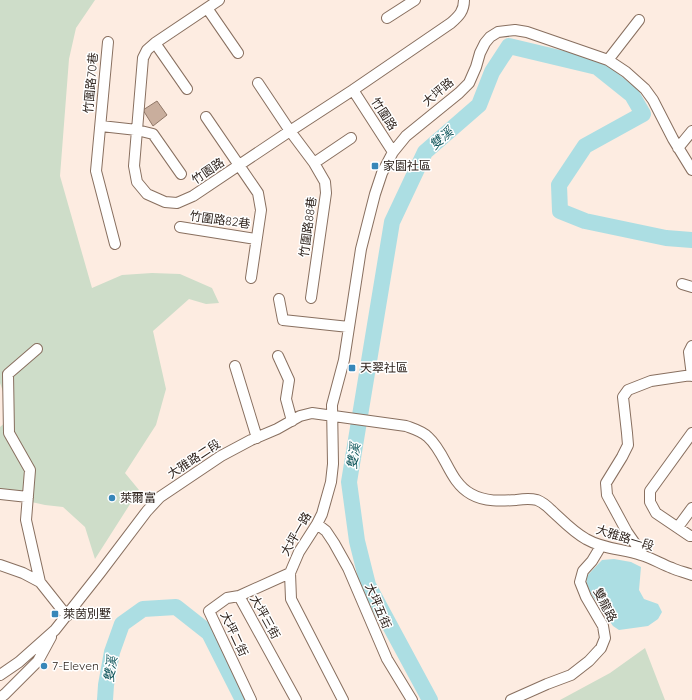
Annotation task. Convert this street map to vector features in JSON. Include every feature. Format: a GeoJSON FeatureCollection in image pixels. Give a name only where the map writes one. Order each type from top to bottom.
{"type":"FeatureCollection","features":[{"type":"Feature","properties":{"kind":"street","name":"竹園路"},"geometry":{"type":"LineString","coordinates":[[219,0],[155,43],[147,50],[143,58],[134,166],[137,182],[147,194],[165,202],[177,203],[193,196],[353,90],[451,23],[459,16],[464,6],[464,0]]}},
{"type":"Feature","properties":{"kind":"street"},"geometry":{"type":"LineString","coordinates":[[387,18],[415,0]]}},
{"type":"Feature","properties":{"kind":"street"},"geometry":{"type":"LineString","coordinates":[[207,8],[238,53]]}},
{"type":"Feature","properties":{"kind":"street"},"geometry":{"type":"LineString","coordinates":[[608,60],[639,20]]}},
{"type":"Feature","properties":{"kind":"street","name":"大坪路"},"geometry":{"type":"LineString","coordinates":[[337,417],[332,405],[344,360],[361,249],[368,218],[382,173],[393,152],[406,136],[468,83],[476,67],[480,53],[490,37],[498,32],[515,30],[527,32],[608,60],[626,72],[645,89],[653,100],[678,148],[692,170]]}},
{"type":"Feature","properties":{"kind":"street","name":"竹圍路70巷"},"geometry":{"type":"LineString","coordinates":[[108,42],[96,171],[115,244]]}},
{"type":"Feature","properties":{"kind":"street"},"geometry":{"type":"LineString","coordinates":[[155,43],[187,89]]}},
{"type":"Feature","properties":{"kind":"street","name":"竹圍路88巷"},"geometry":{"type":"LineString","coordinates":[[258,83],[290,131],[314,163],[325,182],[326,193],[311,298]]}},
{"type":"Feature","properties":{"kind":"street","name":"竹圍路"},"geometry":{"type":"LineString","coordinates":[[353,90],[393,152]]}},
{"type":"Feature","properties":{"kind":"street","name":"竹圍路82巷"},"geometry":{"type":"LineString","coordinates":[[206,117],[258,193],[261,210],[250,278]]}},
{"type":"Feature","properties":{"kind":"street","name":"竹圍路70巷"},"geometry":{"type":"LineString","coordinates":[[101,126],[137,130],[153,134],[181,174]]}},
{"type":"Feature","properties":{"kind":"street"},"geometry":{"type":"LineString","coordinates":[[678,148],[692,131]]}},
{"type":"Feature","properties":{"kind":"street"},"geometry":{"type":"LineString","coordinates":[[314,163],[351,138]]}},
{"type":"Feature","properties":{"kind":"street","name":"竹圍路82巷"},"geometry":{"type":"LineString","coordinates":[[180,227],[256,239]]}},
{"type":"Feature","properties":{"kind":"street"},"geometry":{"type":"LineString","coordinates":[[682,284],[692,287]]}},
{"type":"Feature","properties":{"kind":"street"},"geometry":{"type":"LineString","coordinates":[[278,299],[283,320],[349,327]]}},
{"type":"Feature","properties":{"kind":"street"},"geometry":{"type":"LineString","coordinates":[[643,555],[627,532],[606,495],[606,483],[622,458],[628,445],[628,433],[623,397],[628,390],[651,381],[692,376],[689,352],[692,346]]}},
{"type":"Feature","properties":{"kind":"street"},"geometry":{"type":"LineString","coordinates":[[37,349],[8,374],[8,433],[30,470],[26,520],[40,582]]}},
{"type":"Feature","properties":{"kind":"street"},"geometry":{"type":"LineString","coordinates":[[278,356],[289,380],[286,399],[292,421]]}},
{"type":"Feature","properties":{"kind":"street"},"geometry":{"type":"LineString","coordinates":[[235,366],[257,438]]}},
{"type":"Feature","properties":{"kind":"street","name":"大雅路二段"},"geometry":{"type":"LineString","coordinates":[[0,675],[19,662],[55,630],[128,535],[160,497],[221,456],[277,429],[300,416],[312,413],[337,417]]}},
{"type":"Feature","properties":{"kind":"street","name":"大雅路一段"},"geometry":{"type":"LineString","coordinates":[[337,417],[406,426],[418,430],[435,444],[455,479],[471,494],[482,499],[506,500],[528,498],[538,500],[574,531],[595,544],[643,555],[692,575]]}},
{"type":"Feature","properties":{"kind":"street","name":"大坪一路"},"geometry":{"type":"LineString","coordinates":[[337,417],[333,464],[326,503],[318,524],[305,542],[290,573],[291,599],[343,700]]}},
{"type":"Feature","properties":{"kind":"street"},"geometry":{"type":"LineString","coordinates":[[692,433],[650,492],[650,502],[656,513],[692,536]]}},
{"type":"Feature","properties":{"kind":"street"},"geometry":{"type":"LineString","coordinates":[[0,494],[28,497]]}},
{"type":"Feature","properties":{"kind":"street"},"geometry":{"type":"LineString","coordinates":[[678,527],[692,508]]}},
{"type":"Feature","properties":{"kind":"street","name":"大坪五街"},"geometry":{"type":"LineString","coordinates":[[318,524],[326,531],[348,568],[387,659],[412,700]]}},
{"type":"Feature","properties":{"kind":"street","name":"雙龍路"},"geometry":{"type":"LineString","coordinates":[[511,700],[547,684],[571,676],[589,661],[601,648],[605,638],[604,626],[586,597],[580,582],[583,571],[592,561],[601,546]]}},
{"type":"Feature","properties":{"kind":"street"},"geometry":{"type":"LineString","coordinates":[[0,565],[23,573],[40,582],[67,616]]}},
{"type":"Feature","properties":{"kind":"street","name":"大坪三街"},"geometry":{"type":"LineString","coordinates":[[290,573],[239,596],[296,700]]}},
{"type":"Feature","properties":{"kind":"street","name":"大坪二街"},"geometry":{"type":"LineString","coordinates":[[239,596],[228,598],[209,611],[251,700]]}},
{"type":"Feature","properties":{"kind":"street","name":"大雅路二段"},"geometry":{"type":"LineString","coordinates":[[4,696],[38,661],[55,630]]}},
{"type":"Feature","properties":{"kind":"green space"},"geometry":{"type":"Polygon","coordinates":[[[0,0],[95,0],[76,28],[69,59],[60,176],[92,288],[122,275],[152,273],[180,274],[212,288],[219,303],[206,304],[189,299],[153,331],[166,389],[156,425],[125,473],[139,490],[95,559],[85,527],[63,507],[45,505],[0,495],[0,427],[12,417],[0,383],[0,0]]]}},
{"type":"Feature","properties":{"kind":"green space"},"geometry":{"type":"Polygon","coordinates":[[[645,648],[665,700],[560,700],[610,673],[645,648]]]}},
{"type":"Feature","properties":{"kind":"water"},"geometry":{"type":"Polygon","coordinates":[[[614,559],[631,562],[641,567],[639,590],[644,599],[658,604],[662,612],[658,619],[648,626],[619,630],[613,626],[586,586],[587,576],[602,560],[614,559]]]}},
{"type":"Feature","properties":{"kind":"building"},"geometry":{"type":"Polygon","coordinates":[[[157,101],[167,115],[153,126],[143,110],[157,101]]]}},
{"type":"Feature","properties":{"kind":"waterway","name":"雙溪"},"geometry":{"type":"LineString","coordinates":[[430,700],[368,585],[357,541],[349,482],[392,222],[425,152],[479,105],[492,72],[509,46],[597,67],[632,95],[643,114],[585,146],[559,185],[560,211],[585,221],[666,238],[692,240]]}},
{"type":"Feature","properties":{"kind":"waterway","name":"雙溪"},"geometry":{"type":"LineString","coordinates":[[105,700],[112,652],[122,624],[143,609],[176,607],[209,633],[243,700]]}},
{"type":"Feature","properties":{"kind":"place","name":"家園社區"},"geometry":{"type":"Point","coordinates":[375,166]}},
{"type":"Feature","properties":{"kind":"place","name":"天翠社區"},"geometry":{"type":"Point","coordinates":[352,368]}},
{"type":"Feature","properties":{"kind":"place","name":"萊爾富"},"geometry":{"type":"Point","coordinates":[112,498]}},
{"type":"Feature","properties":{"kind":"place","name":"萊茵別墅"},"geometry":{"type":"Point","coordinates":[55,614]}},
{"type":"Feature","properties":{"kind":"place","name":"7-Eleven"},"geometry":{"type":"Point","coordinates":[44,666]}}]}
